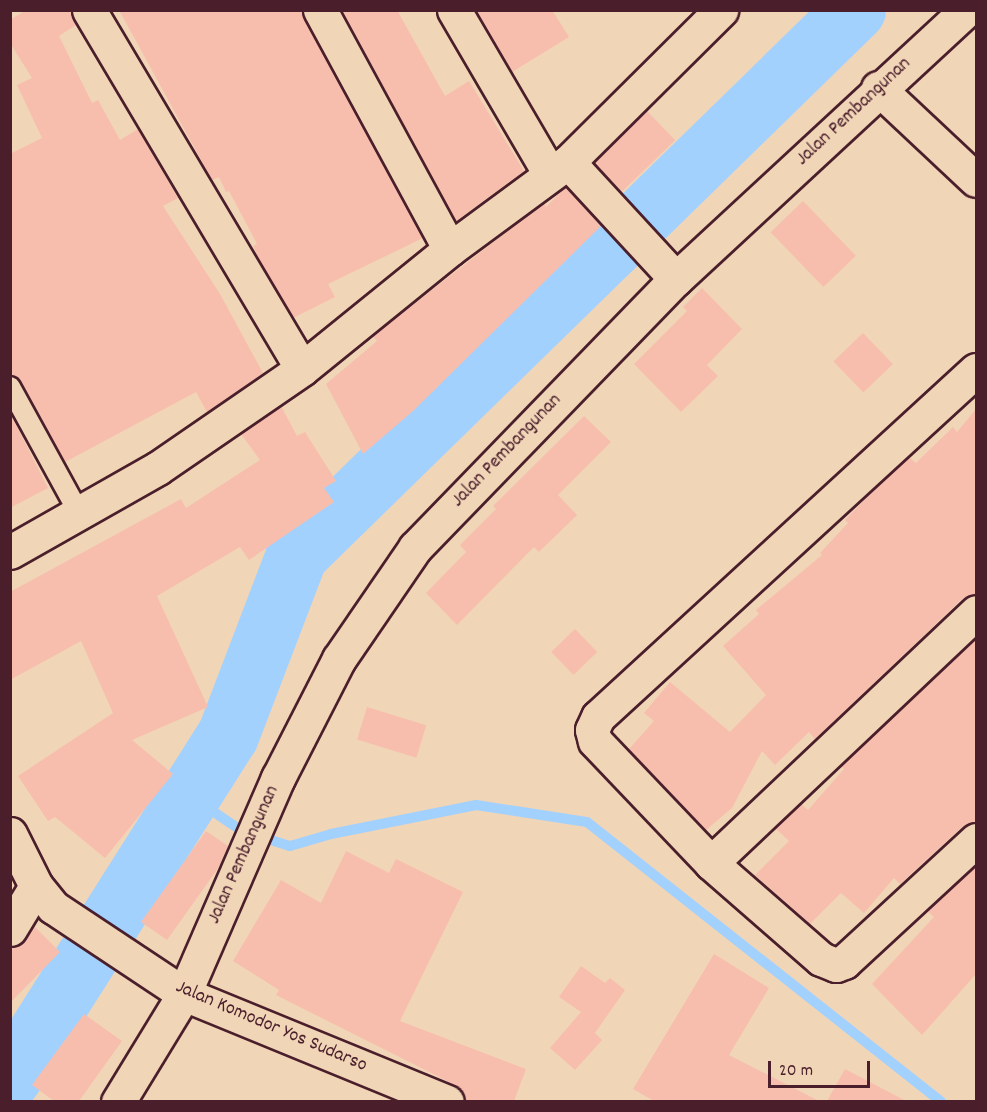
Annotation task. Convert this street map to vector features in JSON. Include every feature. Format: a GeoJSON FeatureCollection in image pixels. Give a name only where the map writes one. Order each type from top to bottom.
{"type":"FeatureCollection","features":[{"type":"Feature","properties":{"kind":"street"},"geometry":{"type":"LineString","coordinates":[[89,10],[302,369]]}},
{"type":"Feature","properties":{"kind":"street"},"geometry":{"type":"LineString","coordinates":[[320,10],[450,249]]}},
{"type":"Feature","properties":{"kind":"street"},"geometry":{"type":"LineString","coordinates":[[454,10],[559,168],[601,198],[676,279]]}},
{"type":"Feature","properties":{"kind":"street"},"geometry":{"type":"LineString","coordinates":[[10,552],[80,515],[158,468],[302,369],[450,249],[559,168],[721,10]]}},
{"type":"Feature","properties":{"kind":"street","name":"Jalan Pembangunan"},"geometry":{"type":"LineString","coordinates":[[118,1101],[184,994],[278,778],[339,659],[415,548],[676,279],[878,88],[966,10]]}},
{"type":"Feature","properties":{"kind":"street"},"geometry":{"type":"LineString","coordinates":[[878,88],[976,180]]}},
{"type":"Feature","properties":{"kind":"street"},"geometry":{"type":"LineString","coordinates":[[976,370],[598,717],[592,730],[595,741],[711,863],[821,959],[836,965],[844,962],[976,840]]}},
{"type":"Feature","properties":{"kind":"street"},"geometry":{"type":"LineString","coordinates":[[711,863],[976,612]]}},
{"type":"Feature","properties":{"kind":"street","name":"Jalan Komodor Yos Sudarso"},"geometry":{"type":"LineString","coordinates":[[10,834],[36,886],[66,917],[184,994],[447,1101]]}},
{"type":"Feature","properties":{"kind":"street"},"geometry":{"type":"LineString","coordinates":[[10,929],[36,886]]}},
{"type":"Feature","properties":{"kind":"lane"},"geometry":{"type":"LineString","coordinates":[[10,387],[80,515]]}},
{"type":"Feature","properties":{"kind":"building"},"geometry":{"type":"Polygon","coordinates":[[[26,10],[70,10],[76,25],[59,36],[92,103],[98,100],[120,140],[138,129],[178,198],[163,206],[220,294],[263,373],[207,412],[196,392],[65,462],[21,381],[10,375],[10,154],[42,138],[17,85],[32,78],[10,43],[10,20],[26,10]]]}},
{"type":"Feature","properties":{"kind":"building"},"geometry":{"type":"Polygon","coordinates":[[[119,10],[301,10],[423,238],[328,284],[335,297],[293,318],[258,258],[253,246],[257,244],[229,191],[226,192],[219,177],[212,180],[119,10]]]}},
{"type":"Feature","properties":{"kind":"building"},"geometry":{"type":"Polygon","coordinates":[[[342,10],[397,10],[445,96],[469,81],[524,171],[456,221],[342,10]]]}},
{"type":"Feature","properties":{"kind":"building"},"geometry":{"type":"Polygon","coordinates":[[[476,10],[552,10],[569,37],[512,72],[476,10]]]}},
{"type":"Feature","properties":{"kind":"building"},"geometry":{"type":"Polygon","coordinates":[[[646,110],[675,140],[622,192],[593,161],[646,110]]]}},
{"type":"Feature","properties":{"kind":"building"},"geometry":{"type":"Polygon","coordinates":[[[566,187],[601,226],[413,411],[363,454],[326,384],[377,341],[373,337],[383,328],[544,203],[546,207],[566,187]]]}},
{"type":"Feature","properties":{"kind":"building"},"geometry":{"type":"Polygon","coordinates":[[[803,201],[856,256],[823,287],[771,232],[803,201]]]}},
{"type":"Feature","properties":{"kind":"building"},"geometry":{"type":"Polygon","coordinates":[[[702,288],[742,329],[707,365],[718,376],[681,412],[634,364],[687,311],[683,307],[702,288]]]}},
{"type":"Feature","properties":{"kind":"building"},"geometry":{"type":"Polygon","coordinates":[[[863,333],[893,364],[863,392],[834,361],[863,333]]]}},
{"type":"Feature","properties":{"kind":"building"},"geometry":{"type":"Polygon","coordinates":[[[281,406],[297,436],[305,432],[336,481],[324,488],[334,502],[249,560],[240,547],[157,596],[208,707],[132,740],[173,774],[105,858],[55,817],[48,821],[18,776],[113,713],[81,641],[10,680],[10,592],[181,499],[186,508],[260,460],[241,434],[281,406]]]}},
{"type":"Feature","properties":{"kind":"building"},"geometry":{"type":"Polygon","coordinates":[[[976,409],[976,594],[963,598],[815,739],[809,732],[775,765],[762,751],[732,808],[706,830],[629,749],[654,721],[644,713],[670,682],[730,732],[766,695],[723,646],[759,614],[756,610],[822,555],[820,553],[848,523],[845,520],[887,477],[909,457],[916,463],[953,427],[957,432],[976,409]]]}},
{"type":"Feature","properties":{"kind":"building"},"geometry":{"type":"Polygon","coordinates":[[[10,413],[48,488],[10,508],[10,413]]]}},
{"type":"Feature","properties":{"kind":"building"},"geometry":{"type":"Polygon","coordinates":[[[584,416],[611,442],[558,495],[577,515],[539,552],[534,547],[457,625],[426,593],[466,552],[460,545],[496,509],[493,506],[584,416]]]}},
{"type":"Feature","properties":{"kind":"building"},"geometry":{"type":"Polygon","coordinates":[[[575,629],[597,652],[573,675],[551,652],[575,629]]]}},
{"type":"Feature","properties":{"kind":"building"},"geometry":{"type":"Polygon","coordinates":[[[976,637],[976,822],[963,826],[900,884],[894,878],[864,913],[841,893],[810,924],[755,875],[789,841],[775,828],[801,804],[808,810],[844,769],[841,766],[976,637]]]}},
{"type":"Feature","properties":{"kind":"building"},"geometry":{"type":"Polygon","coordinates":[[[367,707],[426,725],[416,758],[357,740],[367,707]]]}},
{"type":"Feature","properties":{"kind":"building"},"geometry":{"type":"Polygon","coordinates":[[[206,831],[228,846],[219,867],[167,940],[141,922],[206,831]]]}},
{"type":"Feature","properties":{"kind":"building"},"geometry":{"type":"Polygon","coordinates":[[[346,851],[389,873],[396,859],[463,892],[400,1021],[526,1069],[514,1101],[466,1101],[455,1085],[276,995],[279,990],[233,961],[281,880],[321,903],[346,851]]]}},
{"type":"Feature","properties":{"kind":"building"},"geometry":{"type":"Polygon","coordinates":[[[976,865],[976,974],[922,1035],[872,984],[934,917],[927,911],[976,865]]]}},
{"type":"Feature","properties":{"kind":"building"},"geometry":{"type":"Polygon","coordinates":[[[34,926],[60,952],[10,1003],[10,948],[20,945],[34,926]]]}},
{"type":"Feature","properties":{"kind":"building"},"geometry":{"type":"Polygon","coordinates":[[[714,954],[769,988],[729,1055],[819,1101],[654,1101],[633,1089],[714,954]]]}},
{"type":"Feature","properties":{"kind":"building"},"geometry":{"type":"Polygon","coordinates":[[[581,966],[605,983],[610,978],[625,990],[595,1033],[602,1040],[575,1070],[550,1048],[581,1012],[559,997],[581,966]]]}},
{"type":"Feature","properties":{"kind":"building"},"geometry":{"type":"Polygon","coordinates":[[[84,1014],[122,1041],[79,1101],[54,1101],[32,1085],[84,1014]]]}},
{"type":"Feature","properties":{"kind":"building"},"geometry":{"type":"Polygon","coordinates":[[[845,1069],[906,1101],[827,1101],[845,1069]]]}},
{"type":"Feature","properties":{"kind":"waterway"},"geometry":{"type":"LineString","coordinates":[[10,1079],[228,736],[297,555],[855,10]]}},
{"type":"Feature","properties":{"kind":"waterway"},"geometry":{"type":"LineString","coordinates":[[190,796],[242,831],[290,846],[331,834],[476,805],[587,822],[941,1102]]}}]}
